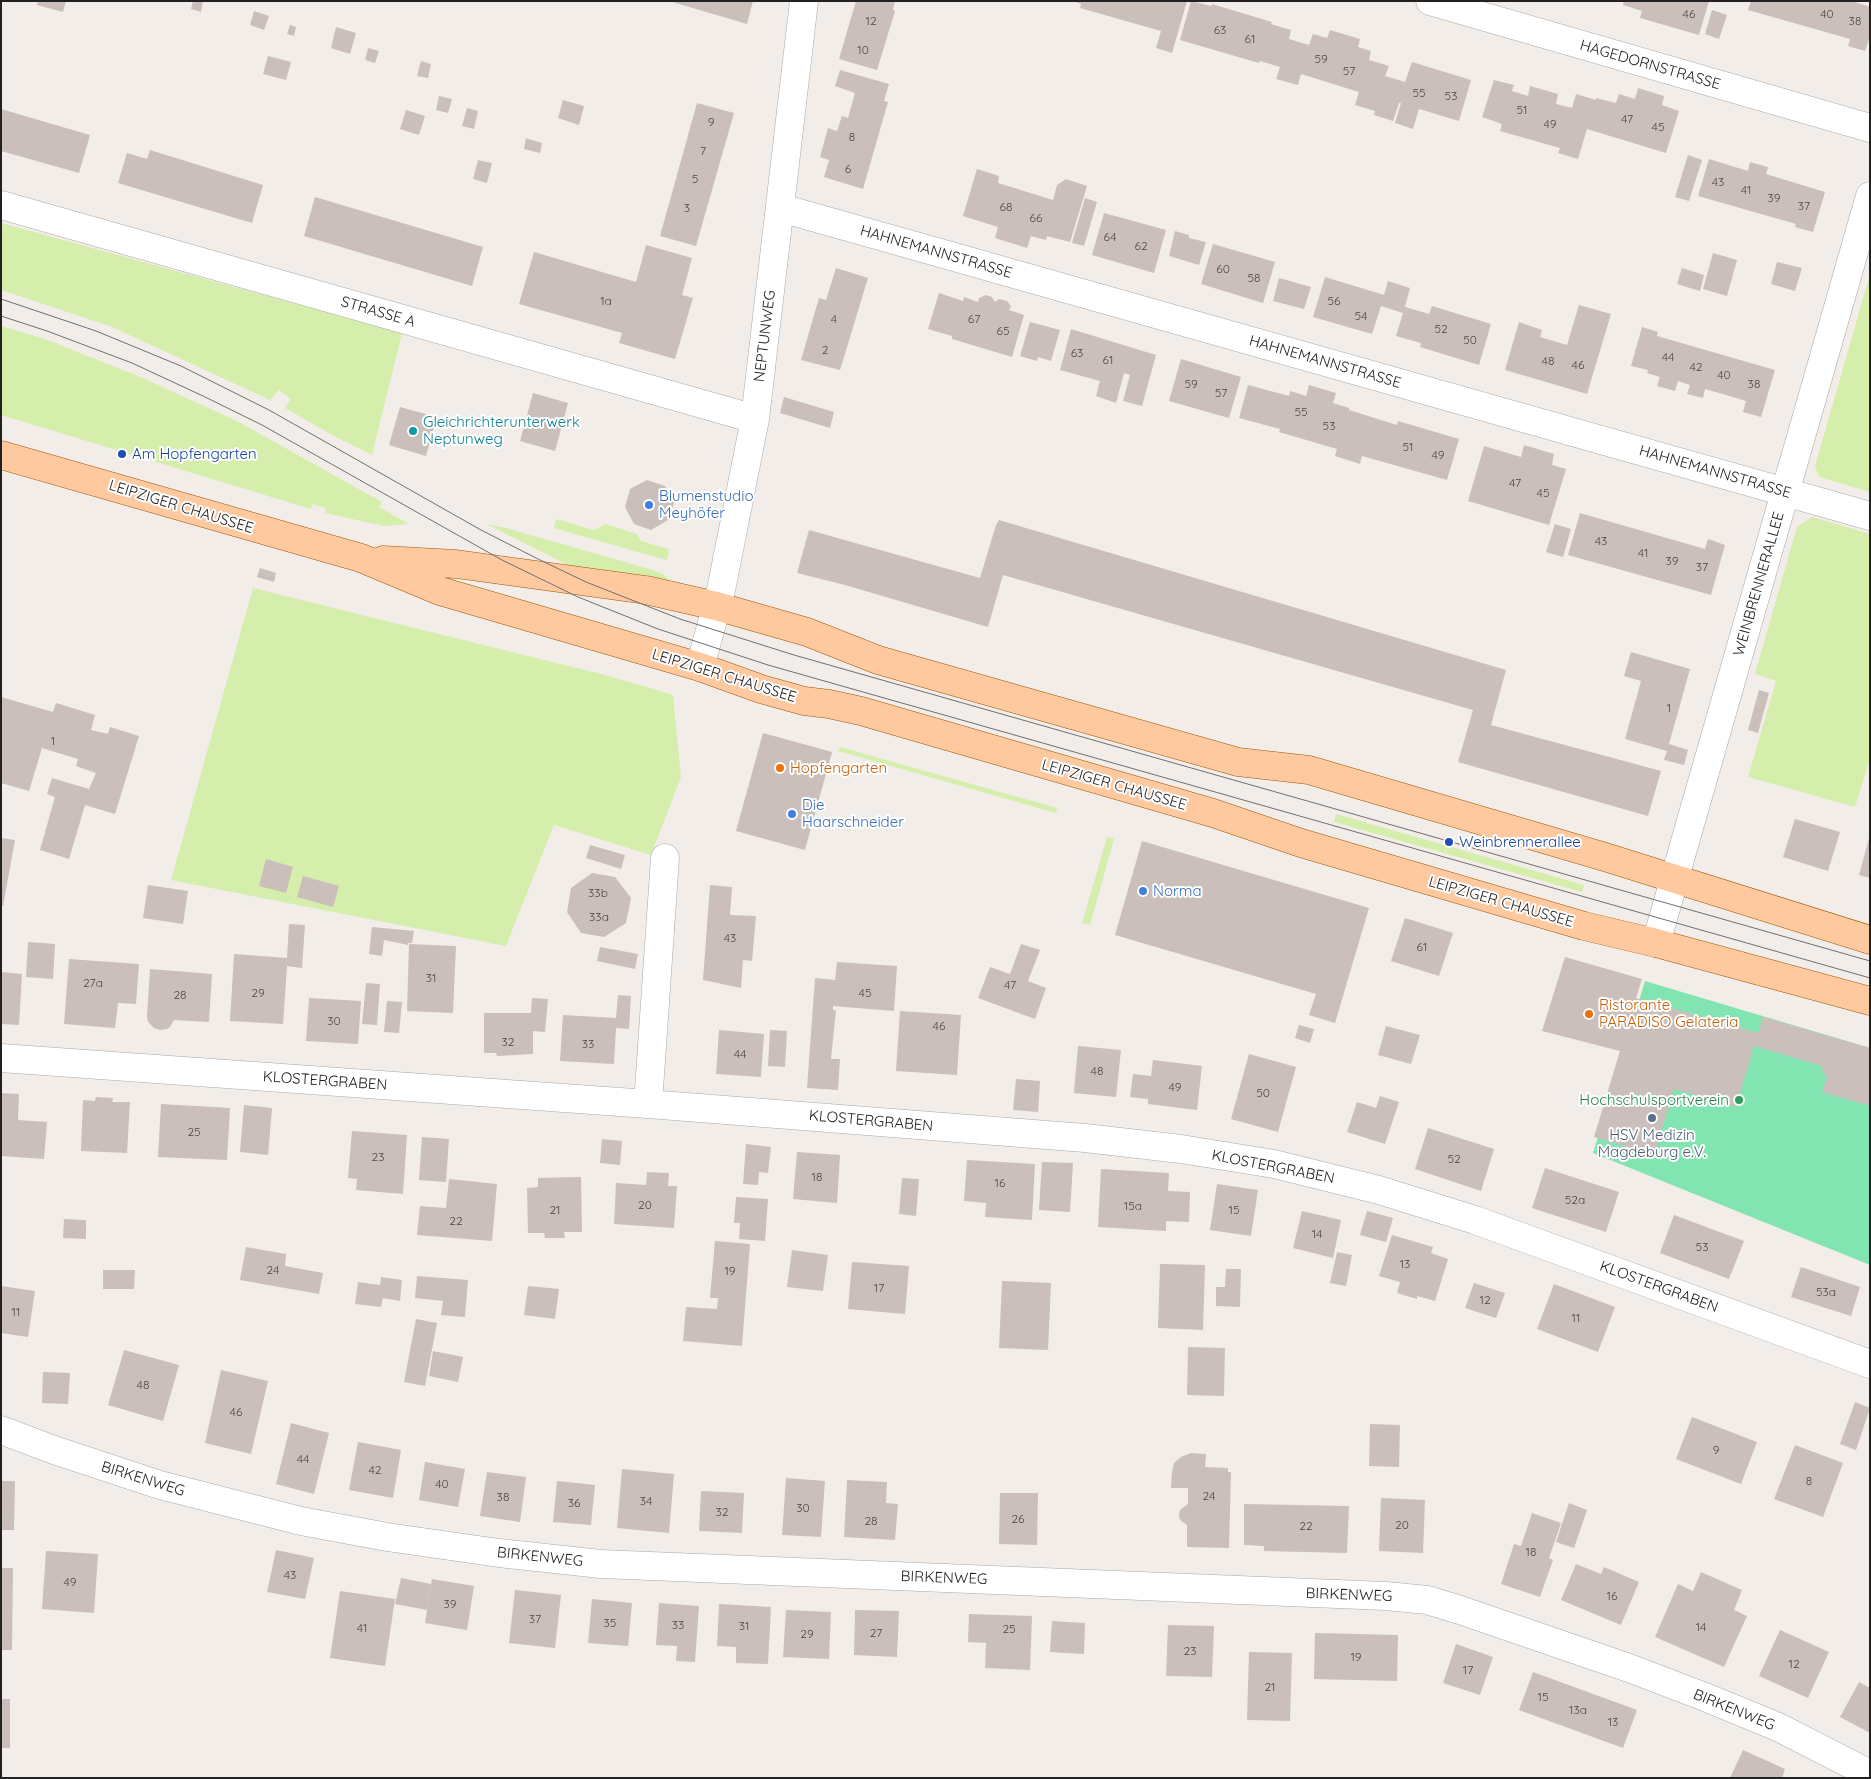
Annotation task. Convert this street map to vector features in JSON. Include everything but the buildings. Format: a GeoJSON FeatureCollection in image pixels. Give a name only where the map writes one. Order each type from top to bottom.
{"type":"FeatureCollection","features":[{"type":"Feature","properties":{"kind":"main road","name":"LEIPZIGER CHAUSSEE"},"geometry":{"type":"LineString","coordinates":[[1,455],[361,558],[440,591],[700,667],[761,689],[804,701],[861,711],[1213,813],[1301,843],[1576,924],[1656,943],[1870,1002]]}},
{"type":"Feature","properties":{"kind":"main road","name":"LEIPZIGER CHAUSSEE"},"geometry":{"type":"LineString","coordinates":[[361,558],[465,565],[646,590],[716,606],[807,632],[878,660],[1238,762],[1309,770],[1673,878],[1870,940]]}},
{"type":"Feature","properties":{"kind":"street","name":"NEPTUNWEG"},"geometry":{"type":"LineString","coordinates":[[700,667],[716,606],[755,419],[804,1]]}},
{"type":"Feature","properties":{"kind":"street","name":"HAGEDORNSTRASSE"},"geometry":{"type":"LineString","coordinates":[[1430,1],[1870,128]]}},
{"type":"Feature","properties":{"kind":"street","name":"WEINBRENNERALLEE"},"geometry":{"type":"LineString","coordinates":[[1656,943],[1673,878],[1870,196]]}},
{"type":"Feature","properties":{"kind":"street","name":"STRASSE A"},"geometry":{"type":"LineString","coordinates":[[1,205],[755,419]]}},
{"type":"Feature","properties":{"kind":"street","name":"HAHNEMANNSTRASSE"},"geometry":{"type":"LineString","coordinates":[[781,208],[1870,516]]}},
{"type":"Feature","properties":{"kind":"street"},"geometry":{"type":"LineString","coordinates":[[648,1104],[665,858]]}},
{"type":"Feature","properties":{"kind":"street","name":"KLOSTERGRABEN"},"geometry":{"type":"LineString","coordinates":[[1,1058],[648,1104],[1085,1138],[1274,1164],[1379,1190],[1475,1220],[1870,1364]]}},
{"type":"Feature","properties":{"kind":"street","name":"BIRKENWEG"},"geometry":{"type":"LineString","coordinates":[[1,1430],[54,1450],[160,1485],[301,1521],[387,1537],[499,1553],[611,1565],[1386,1596],[1427,1600],[1629,1668],[1720,1703],[1778,1727],[1870,1774]]}},
{"type":"Feature","properties":{"kind":"green space"},"geometry":{"type":"Polygon","coordinates":[[[1,223],[402,333],[372,455],[285,408],[291,399],[279,390],[270,400],[112,327],[1,290],[1,223]]]}},
{"type":"Feature","properties":{"kind":"green space"},"geometry":{"type":"Polygon","coordinates":[[[1870,274],[1870,492],[1819,477],[1815,466],[1870,274]]]}},
{"type":"Feature","properties":{"kind":"green space"},"geometry":{"type":"Polygon","coordinates":[[[1,326],[45,339],[143,378],[237,421],[382,502],[379,507],[409,524],[384,526],[325,513],[326,508],[312,504],[311,509],[1,415],[1,326]]]}},
{"type":"Feature","properties":{"kind":"green space"},"geometry":{"type":"Polygon","coordinates":[[[1812,517],[1870,534],[1870,758],[1855,807],[1748,777],[1776,681],[1755,674],[1797,527],[1812,517]]]}},
{"type":"Feature","properties":{"kind":"green space"},"geometry":{"type":"Polygon","coordinates":[[[556,519],[594,530],[605,524],[637,534],[641,541],[668,549],[669,554],[666,560],[554,528],[556,519]]]}},
{"type":"Feature","properties":{"kind":"green space"},"geometry":{"type":"Polygon","coordinates":[[[486,524],[653,570],[663,574],[671,581],[570,566],[486,524]]]}},
{"type":"Feature","properties":{"kind":"green space"},"geometry":{"type":"Polygon","coordinates":[[[253,588],[609,676],[673,695],[681,777],[651,855],[554,825],[506,946],[171,880],[253,588]]]}},
{"type":"Feature","properties":{"kind":"green space"},"geometry":{"type":"Polygon","coordinates":[[[840,747],[1057,808],[1056,813],[838,751],[840,747]]]}},
{"type":"Feature","properties":{"kind":"green space"},"geometry":{"type":"Polygon","coordinates":[[[1336,814],[1584,885],[1582,892],[1334,822],[1336,814]]]}},
{"type":"Feature","properties":{"kind":"green space"},"geometry":{"type":"Polygon","coordinates":[[[1107,837],[1114,839],[1090,925],[1082,923],[1107,837]]]}},
{"type":"Feature","properties":{"kind":"green space","name":"Hochschulsportverein"},"geometry":{"type":"Polygon","coordinates":[[[1645,981],[1870,1048],[1870,1265],[1593,1153],[1645,981]]]}},
{"type":"Feature","properties":{"kind":"tram line"},"geometry":{"type":"LineString","coordinates":[[1,299],[96,331],[181,366],[269,410],[481,530],[538,559],[586,582],[680,619],[794,655],[1870,961]]}},
{"type":"Feature","properties":{"kind":"tram line"},"geometry":{"type":"LineString","coordinates":[[1,316],[132,363],[203,396],[262,425],[502,560],[578,597],[658,629],[768,665],[1870,978]]}},
{"type":"Feature","properties":{"kind":"place","name":"Gleichrichterunterwerk Neptunweg"},"geometry":{"type":"Point","coordinates":[413,431]}},
{"type":"Feature","properties":{"kind":"place","name":"Am Hopfengarten"},"geometry":{"type":"Point","coordinates":[122,454]}},
{"type":"Feature","properties":{"kind":"place","name":"Blumenstudio Meyhöfer"},"geometry":{"type":"Point","coordinates":[649,505]}},
{"type":"Feature","properties":{"kind":"place","name":"Hopfengarten"},"geometry":{"type":"Point","coordinates":[780,768]}},
{"type":"Feature","properties":{"kind":"place","name":"Die Haarschneider"},"geometry":{"type":"Point","coordinates":[792,814]}},
{"type":"Feature","properties":{"kind":"place","name":"Weinbrennerallee"},"geometry":{"type":"Point","coordinates":[1449,842]}},
{"type":"Feature","properties":{"kind":"place","name":"Norma"},"geometry":{"type":"Point","coordinates":[1143,891]}},
{"type":"Feature","properties":{"kind":"place","name":"Ristorante PARADISO Gelateria"},"geometry":{"type":"Point","coordinates":[1589,1014]}},
{"type":"Feature","properties":{"kind":"place","name":"Hochschulsportverein"},"geometry":{"type":"Point","coordinates":[1739,1100]}},
{"type":"Feature","properties":{"kind":"place","name":"HSV Medizin Magdeburg e.V."},"geometry":{"type":"Point","coordinates":[1652,1118]}}]}
